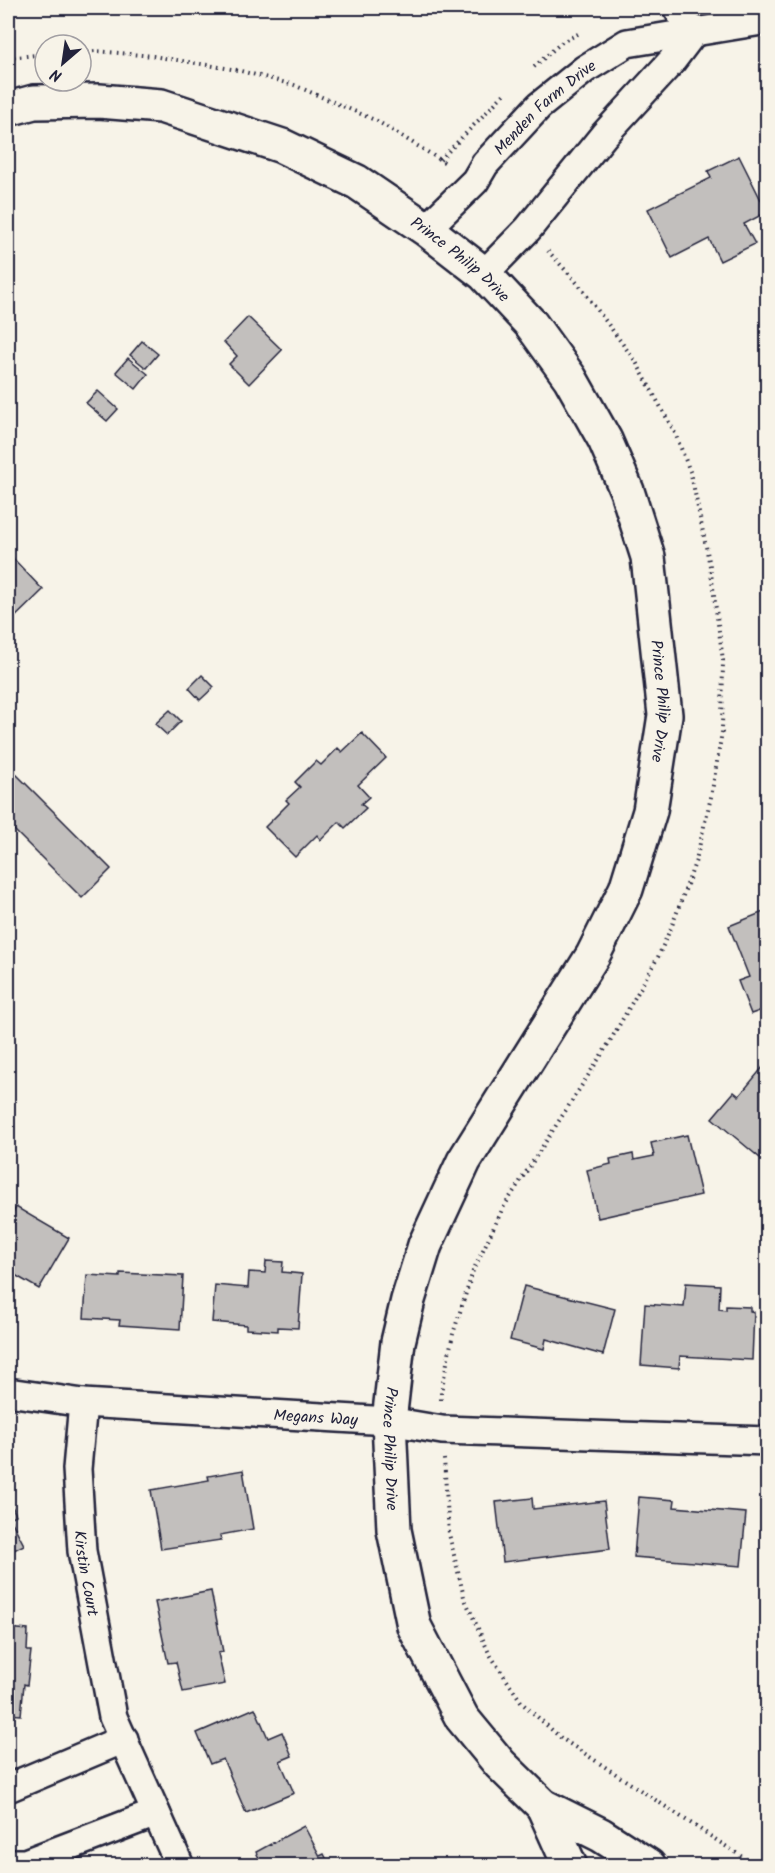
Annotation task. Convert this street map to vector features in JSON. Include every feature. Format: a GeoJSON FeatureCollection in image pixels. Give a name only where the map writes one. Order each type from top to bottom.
{"type":"FeatureCollection","features":[{"type":"Feature","properties":{"kind":"street"},"geometry":{"type":"LineString","coordinates":[[484,274],[528,229],[604,135],[671,62],[693,33],[677,8]]}},
{"type":"Feature","properties":{"kind":"street","name":"Menden Farm Drive"},"geometry":{"type":"LineString","coordinates":[[426,229],[475,181],[485,164],[539,106],[585,69],[627,43],[768,20]]}},
{"type":"Feature","properties":{"kind":"street","name":"Prince Philip Drive"},"geometry":{"type":"LineString","coordinates":[[8,109],[34,102],[99,101],[161,106],[282,146],[357,182],[426,229],[484,274],[531,324],[570,378],[605,440],[622,481],[648,557],[665,715],[650,811],[626,889],[593,956],[464,1161],[425,1245],[398,1342],[389,1421],[394,1530],[414,1626],[462,1718],[500,1764],[543,1806],[601,1835],[649,1866]]}},
{"type":"Feature","properties":{"kind":"street","name":"Megans Way"},"geometry":{"type":"LineString","coordinates":[[8,1392],[83,1403],[389,1421],[442,1430],[768,1441]]}},
{"type":"Feature","properties":{"kind":"street","name":"Kirstin Court"},"geometry":{"type":"LineString","coordinates":[[83,1403],[77,1469],[82,1551],[113,1717],[180,1866]]}},
{"type":"Feature","properties":{"kind":"street"},"geometry":{"type":"LineString","coordinates":[[8,1788],[124,1739]]}},
{"type":"Feature","properties":{"kind":"street","name":"Prince Philip Drive"},"geometry":{"type":"LineString","coordinates":[[543,1806],[570,1866]]}},
{"type":"Feature","properties":{"kind":"street"},"geometry":{"type":"LineString","coordinates":[[8,1863],[26,1863],[156,1813]]}},
{"type":"Feature","properties":{"kind":"path"},"geometry":{"type":"LineString","coordinates":[[93,51],[153,57],[237,70],[294,85],[377,121],[475,181]]}},
{"type":"Feature","properties":{"kind":"path"},"geometry":{"type":"LineString","coordinates":[[8,58],[33,55]]}},
{"type":"Feature","properties":{"kind":"path"},"geometry":{"type":"LineString","coordinates":[[528,229],[579,285],[636,362],[675,433],[691,474],[710,566],[723,660],[722,732],[711,796],[696,860],[674,923],[658,957],[609,1043],[503,1208],[473,1270],[453,1334],[441,1392],[449,1534],[464,1597],[489,1653],[522,1703],[561,1738],[756,1866]]}},
{"type":"Feature","properties":{"kind":"building"},"geometry":{"type":"Polygon","coordinates":[[[739,156],[767,212],[744,224],[755,244],[720,261],[709,239],[672,258],[648,209],[711,178],[708,171],[739,156]]]}},
{"type":"Feature","properties":{"kind":"building"},"geometry":{"type":"Polygon","coordinates":[[[248,317],[282,350],[249,384],[229,364],[237,356],[224,342],[248,317]]]}},
{"type":"Feature","properties":{"kind":"building"},"geometry":{"type":"Polygon","coordinates":[[[142,341],[158,354],[146,368],[130,355],[142,341]]]}},
{"type":"Feature","properties":{"kind":"building"},"geometry":{"type":"Polygon","coordinates":[[[128,358],[148,374],[136,389],[116,372],[128,358]]]}},
{"type":"Feature","properties":{"kind":"building"},"geometry":{"type":"Polygon","coordinates":[[[98,391],[118,409],[107,421],[86,403],[98,391]]]}},
{"type":"Feature","properties":{"kind":"building"},"geometry":{"type":"Polygon","coordinates":[[[8,553],[43,590],[8,624],[8,553]]]}},
{"type":"Feature","properties":{"kind":"building"},"geometry":{"type":"Polygon","coordinates":[[[202,675],[214,687],[200,700],[189,688],[202,675]]]}},
{"type":"Feature","properties":{"kind":"building"},"geometry":{"type":"Polygon","coordinates":[[[170,710],[181,721],[167,735],[155,724],[170,710]]]}},
{"type":"Feature","properties":{"kind":"building"},"geometry":{"type":"Polygon","coordinates":[[[362,733],[386,758],[358,785],[369,797],[361,804],[366,808],[345,828],[339,822],[321,840],[317,835],[295,857],[265,827],[289,803],[286,800],[300,787],[295,782],[316,761],[321,765],[338,748],[342,752],[362,733]]]}},
{"type":"Feature","properties":{"kind":"building"},"geometry":{"type":"Polygon","coordinates":[[[8,766],[111,869],[82,898],[8,824],[8,766]]]}},
{"type":"Feature","properties":{"kind":"building"},"geometry":{"type":"Polygon","coordinates":[[[768,910],[768,1008],[751,1014],[738,981],[749,977],[729,926],[768,910]]]}},
{"type":"Feature","properties":{"kind":"building"},"geometry":{"type":"Polygon","coordinates":[[[768,1061],[768,1149],[760,1158],[712,1118],[734,1092],[739,1096],[768,1061]]]}},
{"type":"Feature","properties":{"kind":"building"},"geometry":{"type":"Polygon","coordinates":[[[687,1135],[701,1195],[598,1218],[587,1170],[611,1164],[610,1159],[633,1154],[634,1160],[654,1156],[651,1143],[687,1135]]]}},
{"type":"Feature","properties":{"kind":"building"},"geometry":{"type":"Polygon","coordinates":[[[8,1207],[14,1211],[16,1207],[69,1238],[39,1289],[8,1271],[8,1207]]]}},
{"type":"Feature","properties":{"kind":"building"},"geometry":{"type":"Polygon","coordinates":[[[266,1261],[283,1262],[282,1272],[302,1274],[298,1328],[278,1327],[278,1331],[246,1329],[246,1325],[212,1322],[215,1285],[248,1288],[249,1272],[265,1273],[266,1261]]]}},
{"type":"Feature","properties":{"kind":"building"},"geometry":{"type":"Polygon","coordinates":[[[120,1273],[183,1276],[180,1329],[119,1325],[120,1320],[84,1318],[87,1275],[120,1277],[120,1273]]]}},
{"type":"Feature","properties":{"kind":"building"},"geometry":{"type":"Polygon","coordinates":[[[686,1283],[720,1285],[719,1309],[726,1310],[726,1306],[750,1307],[750,1311],[754,1312],[752,1360],[680,1356],[679,1368],[641,1365],[645,1304],[684,1307],[686,1283]]]}},
{"type":"Feature","properties":{"kind":"building"},"geometry":{"type":"Polygon","coordinates":[[[524,1286],[615,1309],[603,1355],[546,1339],[544,1349],[510,1340],[524,1286]]]}},
{"type":"Feature","properties":{"kind":"building"},"geometry":{"type":"Polygon","coordinates":[[[243,1470],[253,1529],[220,1535],[221,1540],[161,1549],[151,1490],[209,1480],[208,1476],[243,1470]]]}},
{"type":"Feature","properties":{"kind":"building"},"geometry":{"type":"Polygon","coordinates":[[[8,1497],[16,1515],[10,1518],[24,1545],[8,1553],[8,1497]]]}},
{"type":"Feature","properties":{"kind":"building"},"geometry":{"type":"Polygon","coordinates":[[[639,1497],[675,1500],[674,1507],[746,1513],[741,1566],[634,1557],[639,1497]]]}},
{"type":"Feature","properties":{"kind":"building"},"geometry":{"type":"Polygon","coordinates":[[[532,1498],[533,1509],[604,1501],[610,1549],[503,1562],[496,1502],[532,1498]]]}},
{"type":"Feature","properties":{"kind":"building"},"geometry":{"type":"Polygon","coordinates":[[[211,1591],[223,1652],[218,1653],[225,1684],[183,1692],[176,1662],[168,1663],[155,1602],[211,1591]]]}},
{"type":"Feature","properties":{"kind":"building"},"geometry":{"type":"Polygon","coordinates":[[[8,1628],[28,1630],[27,1651],[31,1651],[27,1685],[24,1684],[21,1715],[8,1714],[8,1628]]]}},
{"type":"Feature","properties":{"kind":"building"},"geometry":{"type":"Polygon","coordinates":[[[255,1708],[268,1738],[282,1732],[292,1756],[280,1761],[294,1793],[246,1813],[223,1759],[210,1764],[197,1733],[255,1708]]]}},
{"type":"Feature","properties":{"kind":"building"},"geometry":{"type":"Polygon","coordinates":[[[304,1826],[320,1856],[324,1854],[330,1866],[263,1866],[256,1852],[304,1826]]]}}]}
